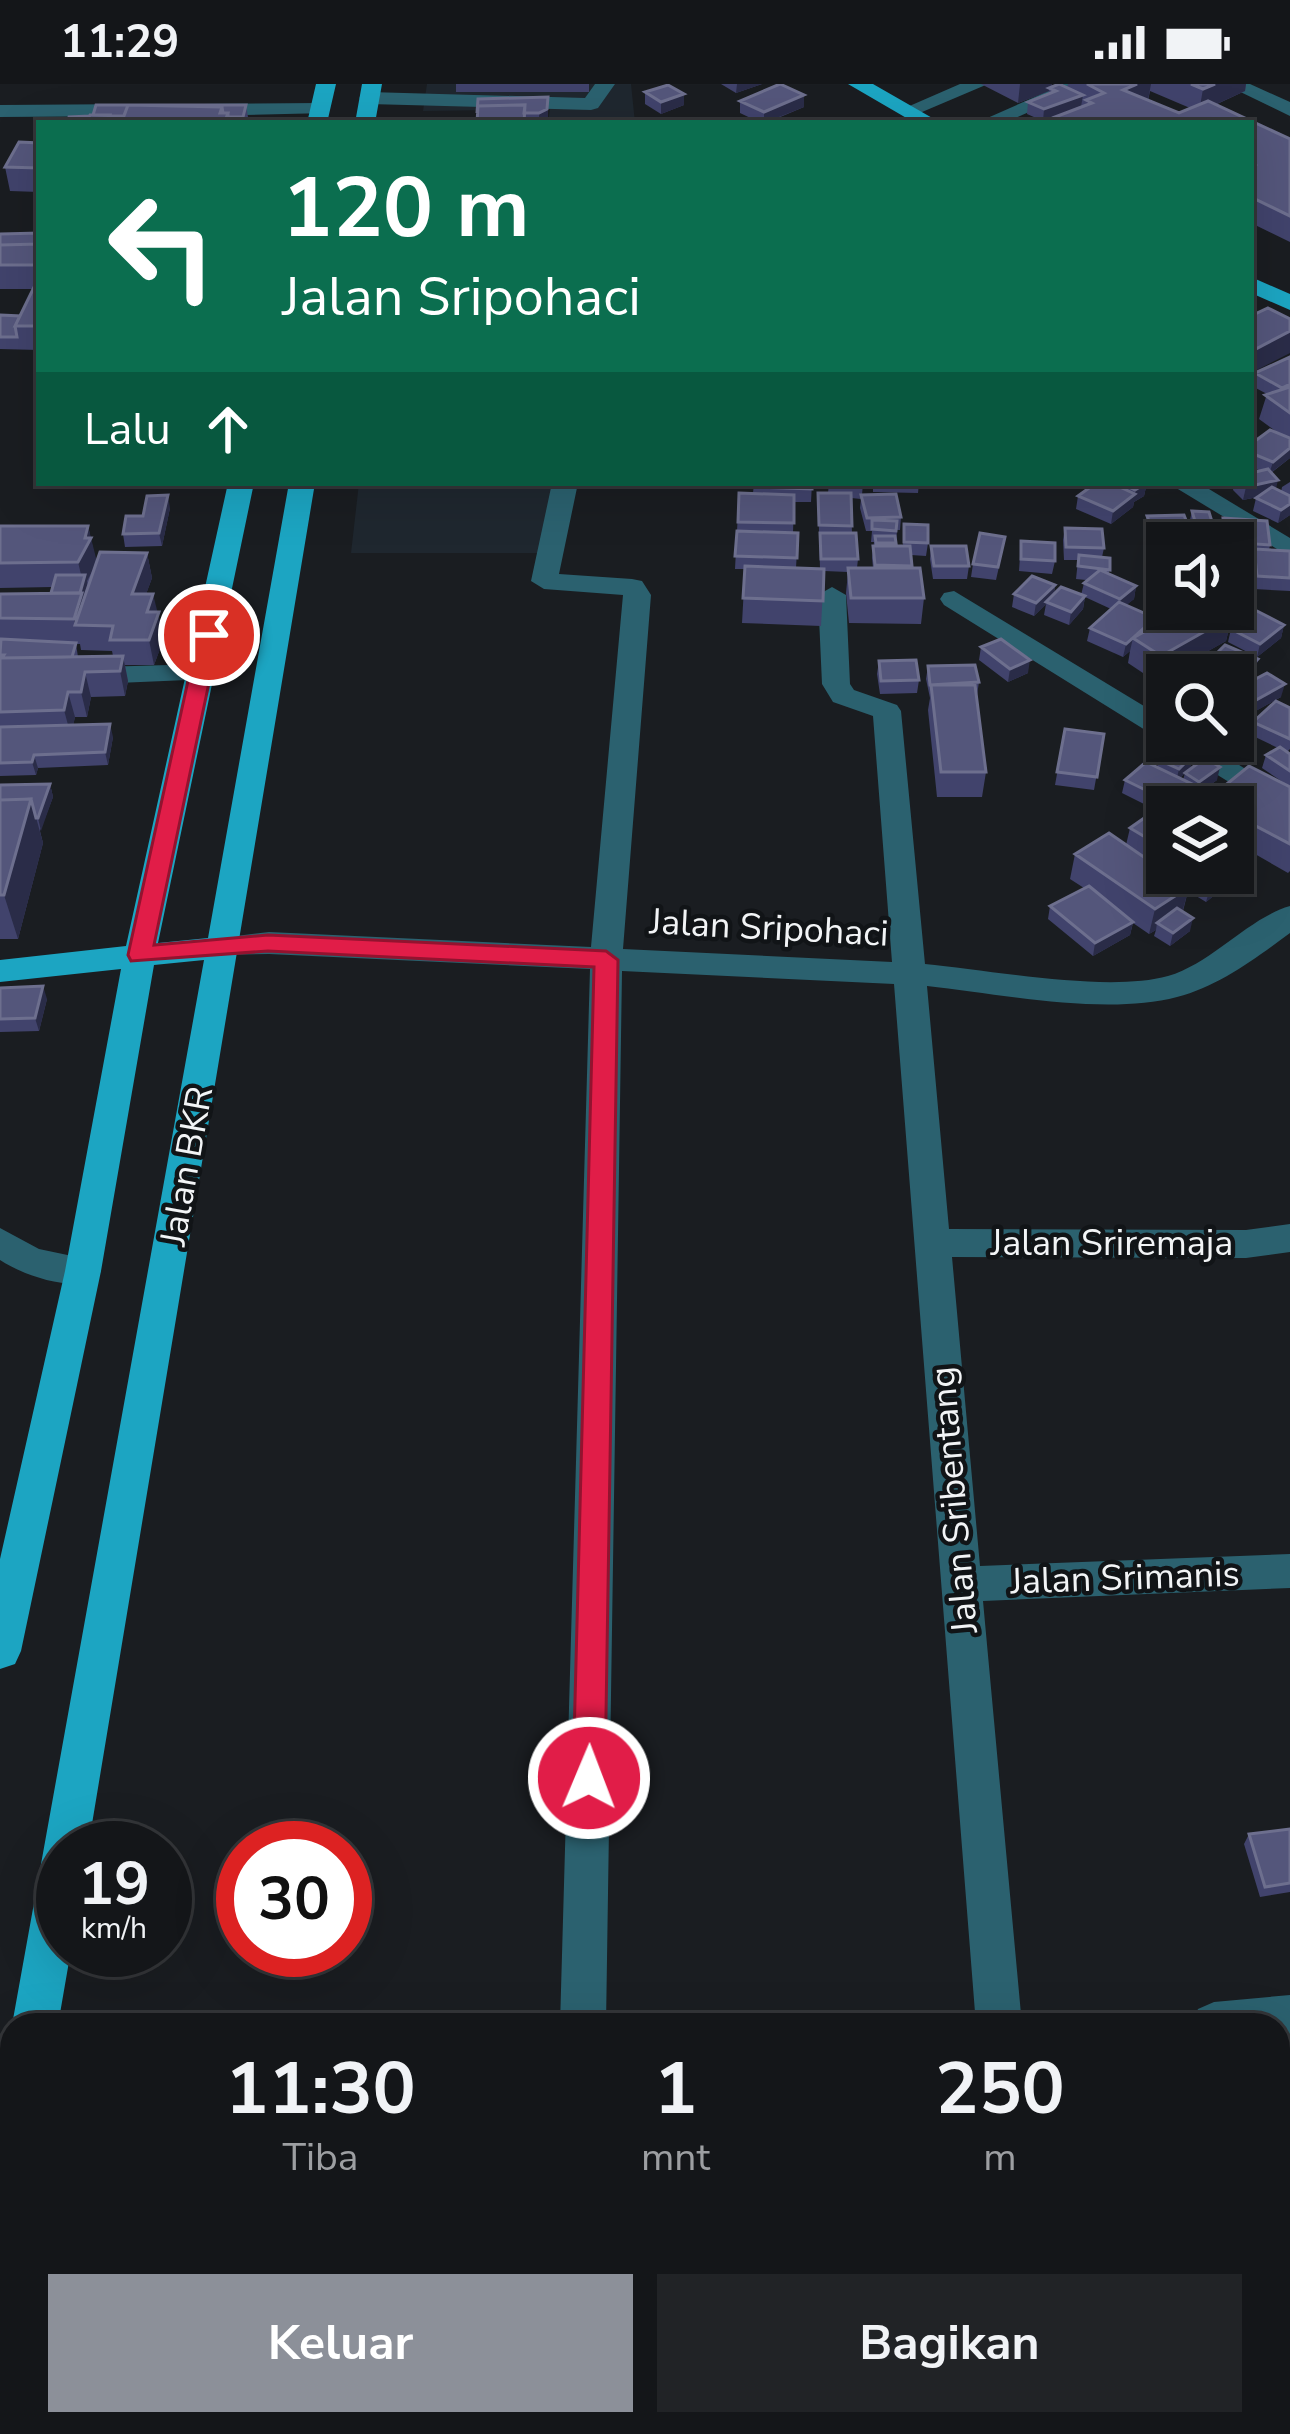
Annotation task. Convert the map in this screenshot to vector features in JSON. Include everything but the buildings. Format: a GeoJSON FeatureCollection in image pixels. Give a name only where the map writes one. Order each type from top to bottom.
{"type":"FeatureCollection","features":[{"type":"Feature","properties":{"kind":"main road"},"geometry":{"type":"LineString","coordinates":[[319,116],[326,84]]}},
{"type":"Feature","properties":{"kind":"main road"},"geometry":{"type":"LineString","coordinates":[[857,84],[926,120]]}},
{"type":"Feature","properties":{"kind":"main road"},"geometry":{"type":"LineString","coordinates":[[1254,285],[1290,303]]}},
{"type":"Feature","properties":{"kind":"main road"},"geometry":{"type":"LineString","coordinates":[[0,1651],[240,486]]}},
{"type":"Feature","properties":{"kind":"main road","name":"Jalan BKR"},"geometry":{"type":"LineString","coordinates":[[71,1821],[301,486]]}},
{"type":"Feature","properties":{"kind":"main road"},"geometry":{"type":"LineString","coordinates":[[0,971],[223,946]]}},
{"type":"Feature","properties":{"kind":"main road"},"geometry":{"type":"LineString","coordinates":[[37,2013],[43,1977]]}},
{"type":"Feature","properties":{"kind":"street"},"geometry":{"type":"LineString","coordinates":[[370,91],[590,114],[605,84]]}},
{"type":"Feature","properties":{"kind":"street"},"geometry":{"type":"LineString","coordinates":[[908,111],[979,84]]}},
{"type":"Feature","properties":{"kind":"street"},"geometry":{"type":"LineString","coordinates":[[993,120],[1082,84]]}},
{"type":"Feature","properties":{"kind":"street"},"geometry":{"type":"LineString","coordinates":[[1234,84],[1290,110]]}},
{"type":"Feature","properties":{"kind":"street"},"geometry":{"type":"LineString","coordinates":[[1266,99],[1290,89]]}},
{"type":"Feature","properties":{"kind":"street"},"geometry":{"type":"LineString","coordinates":[[0,137],[7,111],[319,116]]}},
{"type":"Feature","properties":{"kind":"street"},"geometry":{"type":"LineString","coordinates":[[564,486],[544,581],[637,589],[606,960],[583,2013]]}},
{"type":"Feature","properties":{"kind":"street"},"geometry":{"type":"LineString","coordinates":[[1186,486],[1290,549]]}},
{"type":"Feature","properties":{"kind":"street","name":"Jalan Sribentang"},"geometry":{"type":"LineString","coordinates":[[832,595],[836,684],[843,696],[887,711],[998,2013]]}},
{"type":"Feature","properties":{"kind":"street"},"geometry":{"type":"LineString","coordinates":[[954,599],[1146,720]]}},
{"type":"Feature","properties":{"kind":"street"},"geometry":{"type":"LineString","coordinates":[[0,679],[201,673]]}},
{"type":"Feature","properties":{"kind":"street"},"geometry":{"type":"LineString","coordinates":[[1213,762],[1290,810]]}},
{"type":"Feature","properties":{"kind":"street","name":"Jalan Sripohaci"},"geometry":{"type":"LineString","coordinates":[[223,946],[268,943],[913,974],[1104,992],[1172,987],[1234,958],[1290,917]]}},
{"type":"Feature","properties":{"kind":"street","name":"Jalan Sriremaja"},"geometry":{"type":"LineString","coordinates":[[934,1243],[1246,1244],[1290,1238]]}},
{"type":"Feature","properties":{"kind":"street"},"geometry":{"type":"LineString","coordinates":[[0,1242],[30,1261],[82,1271]]}},
{"type":"Feature","properties":{"kind":"street","name":"Jalan Srimanis"},"geometry":{"type":"LineString","coordinates":[[961,1584],[1290,1571]]}},
{"type":"Feature","properties":{"kind":"shaded area"},"geometry":{"type":"Polygon","coordinates":[[[427,84],[631,84],[635,120],[548,120],[550,109],[423,111],[427,84]]]}},
{"type":"Feature","properties":{"kind":"shaded area"},"geometry":{"type":"Polygon","coordinates":[[[359,486],[571,486],[554,553],[351,553],[359,486]]]}},
{"type":"Feature","properties":{"kind":"route"},"geometry":{"type":"LineString","coordinates":[[209,635],[140,955],[268,943],[606,960],[589,1778]]}}]}
